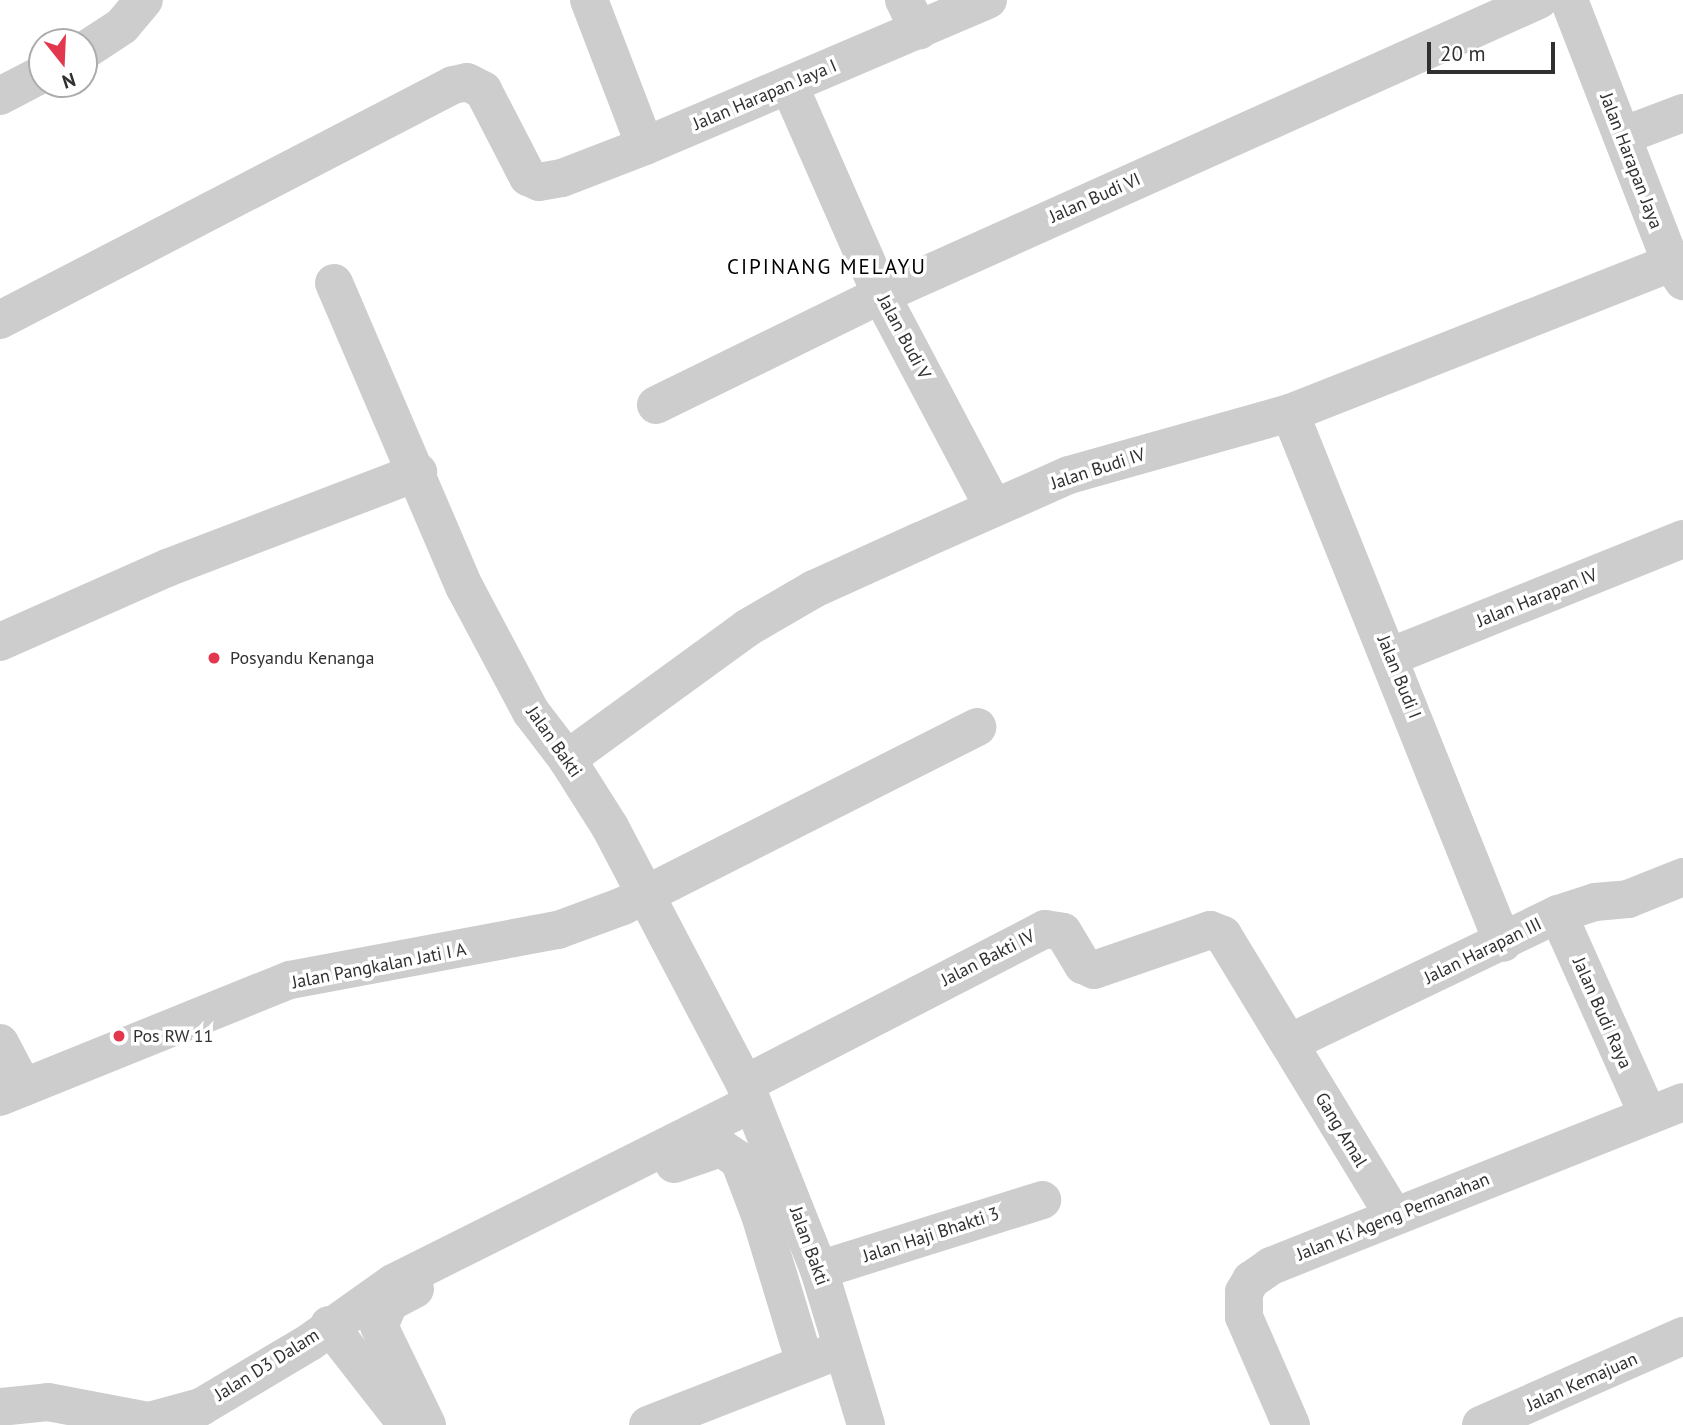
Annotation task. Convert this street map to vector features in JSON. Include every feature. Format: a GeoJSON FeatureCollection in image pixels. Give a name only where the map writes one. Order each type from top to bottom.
{"type":"FeatureCollection","features":[{"type":"Feature","properties":{"kind":"street"},"geometry":{"type":"LineString","coordinates":[[589,0],[645,146]]}},
{"type":"Feature","properties":{"kind":"street","name":"Jalan Harapan Jaya I"},"geometry":{"type":"LineString","coordinates":[[0,320],[453,85],[467,82],[483,90],[528,177],[539,181],[562,178],[789,85],[911,16],[988,0]]}},
{"type":"Feature","properties":{"kind":"street","name":"Jalan Budi VI"},"geometry":{"type":"LineString","coordinates":[[656,405],[881,295],[1539,0]]}},
{"type":"Feature","properties":{"kind":"street","name":"Jalan Harapan Jaya"},"geometry":{"type":"LineString","coordinates":[[1569,0],[1677,272]]}},
{"type":"Feature","properties":{"kind":"street"},"geometry":{"type":"LineString","coordinates":[[98,42],[122,26],[135,3]]}},
{"type":"Feature","properties":{"kind":"street"},"geometry":{"type":"LineString","coordinates":[[0,96],[28,81]]}},
{"type":"Feature","properties":{"kind":"street","name":"Jalan Budi V"},"geometry":{"type":"LineString","coordinates":[[789,85],[881,295],[994,508]]}},
{"type":"Feature","properties":{"kind":"street"},"geometry":{"type":"LineString","coordinates":[[1622,136],[1683,113]]}},
{"type":"Feature","properties":{"kind":"street","name":"Jalan Budi IV"},"geometry":{"type":"LineString","coordinates":[[567,759],[747,628],[814,589],[994,508],[1081,471],[1290,413],[1677,272]]}},
{"type":"Feature","properties":{"kind":"street","name":"Jalan Bakti"},"geometry":{"type":"LineString","coordinates":[[334,283],[418,472],[465,588],[531,712],[567,759],[610,827],[749,1093],[819,1270],[845,1348],[866,1425]]}},
{"type":"Feature","properties":{"kind":"street","name":"Jalan Budi I"},"geometry":{"type":"LineString","coordinates":[[1290,413],[1392,656],[1503,943]]}},
{"type":"Feature","properties":{"kind":"street"},"geometry":{"type":"LineString","coordinates":[[0,642],[167,568],[418,472]]}},
{"type":"Feature","properties":{"kind":"street","name":"Jalan Harapan IV"},"geometry":{"type":"LineString","coordinates":[[1392,656],[1683,539]]}},
{"type":"Feature","properties":{"kind":"street","name":"Jalan Pangkalan Jati I A"},"geometry":{"type":"LineString","coordinates":[[11,1092],[290,980],[558,930],[645,896],[977,727]]}},
{"type":"Feature","properties":{"kind":"street","name":"Jalan Harapan III"},"geometry":{"type":"LineString","coordinates":[[1289,1043],[1503,943],[1558,914],[1595,902],[1629,899],[1683,877]]}},
{"type":"Feature","properties":{"kind":"street","name":"Jalan Budi Raya"},"geometry":{"type":"LineString","coordinates":[[1558,914],[1647,1113]]}},
{"type":"Feature","properties":{"kind":"street","name":"Jalan Bakti IV"},"geometry":{"type":"LineString","coordinates":[[749,1093],[1054,927],[1063,932],[1083,965],[1094,970],[1193,933],[1210,930],[1223,935],[1289,1043]]}},
{"type":"Feature","properties":{"kind":"street"},"geometry":{"type":"LineString","coordinates":[[0,1043],[11,1092]]}},
{"type":"Feature","properties":{"kind":"street","name":"Gang Amal"},"geometry":{"type":"LineString","coordinates":[[1289,1043],[1394,1216]]}},
{"type":"Feature","properties":{"kind":"street","name":"Jalan D3 Dalam"},"geometry":{"type":"LineString","coordinates":[[0,1407],[48,1402],[149,1421],[171,1418],[201,1407],[261,1372],[393,1283],[749,1093]]}},
{"type":"Feature","properties":{"kind":"street","name":"Jalan Ki Ageng Pemanahan"},"geometry":{"type":"LineString","coordinates":[[1291,1425],[1244,1317],[1244,1292],[1251,1280],[1271,1266],[1647,1113],[1683,1102]]}},
{"type":"Feature","properties":{"kind":"street"},"geometry":{"type":"LineString","coordinates":[[427,1425],[379,1326],[389,1303],[506,1240],[684,1160],[721,1147],[739,1160],[756,1204],[805,1363]]}},
{"type":"Feature","properties":{"kind":"street","name":"Jalan Haji Bhakti 3"},"geometry":{"type":"LineString","coordinates":[[819,1270],[1042,1200]]}},
{"type":"Feature","properties":{"kind":"street"},"geometry":{"type":"LineString","coordinates":[[329,1325],[407,1425]]}},
{"type":"Feature","properties":{"kind":"street","name":"Jalan Kemajuan"},"geometry":{"type":"LineString","coordinates":[[1481,1425],[1683,1336]]}},
{"type":"Feature","properties":{"kind":"street"},"geometry":{"type":"LineString","coordinates":[[648,1425],[845,1348]]}},
{"type":"Feature","properties":{"kind":"place","name":"Posyandu Kenanga"},"geometry":{"type":"Point","coordinates":[214,658]}},
{"type":"Feature","properties":{"kind":"place","name":"Pos RW 11"},"geometry":{"type":"Point","coordinates":[119,1036]}},
{"type":"Feature","properties":{"kind":"district","name":"CIPINANG MELAYU"},"geometry":{"type":"Point","coordinates":[827,267]}}]}
